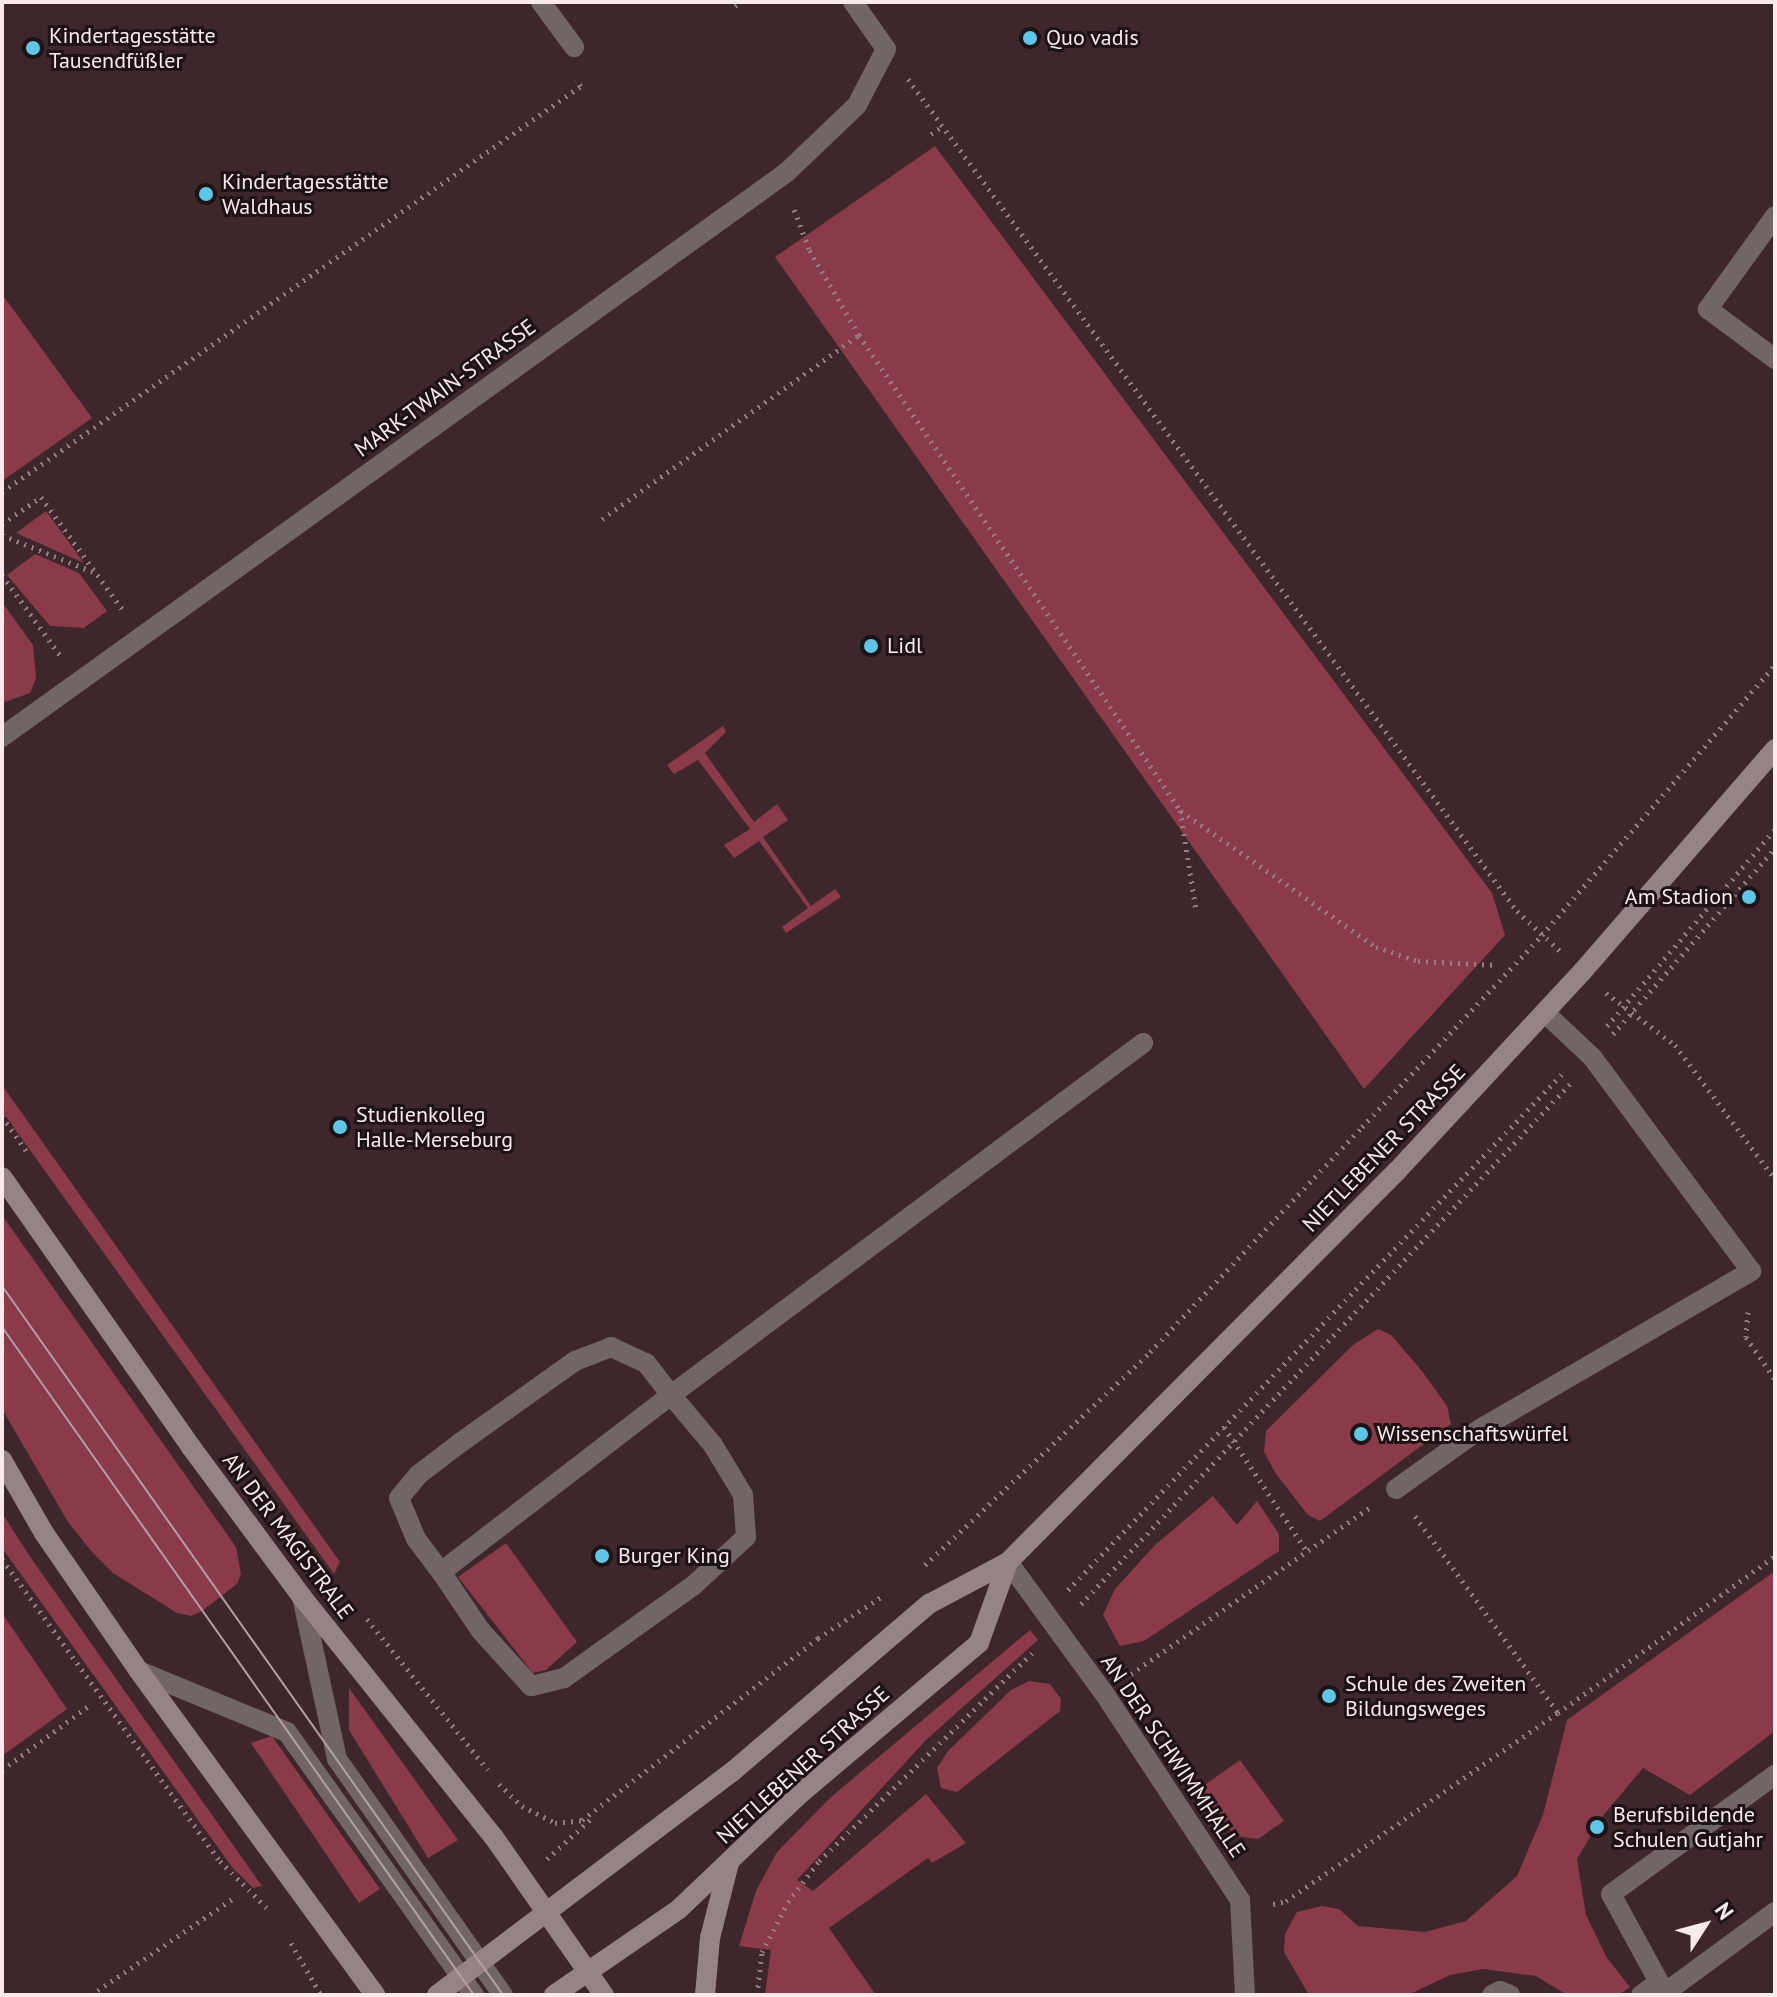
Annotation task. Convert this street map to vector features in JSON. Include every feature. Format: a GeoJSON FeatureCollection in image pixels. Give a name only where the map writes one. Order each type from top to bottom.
{"type":"FeatureCollection","features":[{"type":"Feature","properties":{"kind":"main road","name":"NIETLEBENER STRASSE"},"geometry":{"type":"LineString","coordinates":[[547,1915],[732,1772],[929,1604],[1008,1562],[1397,1171],[1545,1013],[1775,749]]}},
{"type":"Feature","properties":{"kind":"main road","name":"AN DER MAGISTRALE"},"geometry":{"type":"LineString","coordinates":[[2,1177],[302,1597],[523,1881],[604,1995]]}},
{"type":"Feature","properties":{"kind":"main road"},"geometry":{"type":"LineString","coordinates":[[2,1460],[44,1533],[139,1671],[375,1995]]}},
{"type":"Feature","properties":{"kind":"main road","name":"NIETLEBENER STRASSE"},"geometry":{"type":"LineString","coordinates":[[588,1972],[654,1928],[729,1863],[801,1793],[979,1643],[1008,1562]]}},
{"type":"Feature","properties":{"kind":"main road"},"geometry":{"type":"LineString","coordinates":[[705,1995],[710,1938],[729,1863]]}},
{"type":"Feature","properties":{"kind":"main road"},"geometry":{"type":"LineString","coordinates":[[437,1995],[547,1915]]}},
{"type":"Feature","properties":{"kind":"main road"},"geometry":{"type":"LineString","coordinates":[[554,1995],[588,1972]]}},
{"type":"Feature","properties":{"kind":"street"},"geometry":{"type":"LineString","coordinates":[[541,2],[574,47]]}},
{"type":"Feature","properties":{"kind":"street"},"geometry":{"type":"LineString","coordinates":[[853,2],[886,49]]}},
{"type":"Feature","properties":{"kind":"street","name":"MARK-TWAIN-STRASSE"},"geometry":{"type":"LineString","coordinates":[[2,737],[787,172],[857,105],[886,49]]}},
{"type":"Feature","properties":{"kind":"street"},"geometry":{"type":"LineString","coordinates":[[1775,216],[1708,309],[1775,359]]}},
{"type":"Feature","properties":{"kind":"street"},"geometry":{"type":"LineString","coordinates":[[1396,1489],[1480,1429],[1751,1271],[1589,1054],[1545,1013]]}},
{"type":"Feature","properties":{"kind":"street"},"geometry":{"type":"LineString","coordinates":[[441,1572],[671,1395],[1143,1043]]}},
{"type":"Feature","properties":{"kind":"street"},"geometry":{"type":"LineString","coordinates":[[611,1347],[646,1363],[713,1445],[743,1495],[746,1537],[737,1549],[694,1585],[564,1678],[531,1686],[481,1631],[441,1572],[416,1539],[399,1498],[428,1467],[575,1361],[611,1347]]}},
{"type":"Feature","properties":{"kind":"street","name":"AN DER SCHWIMMHALLE"},"geometry":{"type":"LineString","coordinates":[[1008,1562],[1104,1693],[1240,1900]]}},
{"type":"Feature","properties":{"kind":"street"},"geometry":{"type":"LineString","coordinates":[[302,1597],[337,1759],[503,1995]]}},
{"type":"Feature","properties":{"kind":"street"},"geometry":{"type":"LineString","coordinates":[[139,1671],[287,1732],[474,1995]]}},
{"type":"Feature","properties":{"kind":"street"},"geometry":{"type":"LineString","coordinates":[[1641,1995],[1659,1982],[1611,1894],[1775,1775]]}},
{"type":"Feature","properties":{"kind":"street"},"geometry":{"type":"LineString","coordinates":[[1240,1900],[1245,1995]]}},
{"type":"Feature","properties":{"kind":"street"},"geometry":{"type":"LineString","coordinates":[[1662,1995],[1775,1912]]}},
{"type":"Feature","properties":{"kind":"street"},"geometry":{"type":"LineString","coordinates":[[577,1995],[588,1972]]}},
{"type":"Feature","properties":{"kind":"street"},"geometry":{"type":"LineString","coordinates":[[1492,1995],[1500,1991],[1510,1995]]}},
{"type":"Feature","properties":{"kind":"path"},"geometry":{"type":"LineString","coordinates":[[886,49],[1517,911],[1542,935]]}},
{"type":"Feature","properties":{"kind":"path"},"geometry":{"type":"LineString","coordinates":[[2,492],[581,86],[572,74]]}},
{"type":"Feature","properties":{"kind":"path"},"geometry":{"type":"LineString","coordinates":[[931,134],[943,126]]}},
{"type":"Feature","properties":{"kind":"path"},"geometry":{"type":"LineString","coordinates":[[787,172],[809,249],[859,335],[1180,810],[1376,947],[1418,961],[1497,965]]}},
{"type":"Feature","properties":{"kind":"path"},"geometry":{"type":"LineString","coordinates":[[602,519],[859,335]]}},
{"type":"Feature","properties":{"kind":"path"},"geometry":{"type":"LineString","coordinates":[[2,524],[41,497],[126,615]]}},
{"type":"Feature","properties":{"kind":"path"},"geometry":{"type":"LineString","coordinates":[[2,535],[97,573]]}},
{"type":"Feature","properties":{"kind":"path"},"geometry":{"type":"LineString","coordinates":[[2,575],[64,660],[76,651]]}},
{"type":"Feature","properties":{"kind":"path"},"geometry":{"type":"LineString","coordinates":[[917,1573],[1150,1352],[1542,935],[1775,665]]}},
{"type":"Feature","properties":{"kind":"path"},"geometry":{"type":"LineString","coordinates":[[1180,810],[1196,910]]}},
{"type":"Feature","properties":{"kind":"path"},"geometry":{"type":"LineString","coordinates":[[757,1995],[762,1952],[788,1902],[819,1861],[1051,1621],[1235,1443],[1589,1054],[1623,1009],[1775,829]]}},
{"type":"Feature","properties":{"kind":"path"},"geometry":{"type":"LineString","coordinates":[[1051,1621],[1224,1427],[1631,1014],[1775,848]]}},
{"type":"Feature","properties":{"kind":"path"},"geometry":{"type":"LineString","coordinates":[[1623,1009],[1675,1045],[1772,1168],[1775,1179]]}},
{"type":"Feature","properties":{"kind":"path"},"geometry":{"type":"LineString","coordinates":[[2,1116],[30,1155]]}},
{"type":"Feature","properties":{"kind":"path"},"geometry":{"type":"LineString","coordinates":[[1751,1271],[1746,1337],[1775,1379]]}},
{"type":"Feature","properties":{"kind":"path"},"geometry":{"type":"LineString","coordinates":[[1224,1427],[1306,1550]]}},
{"type":"Feature","properties":{"kind":"path"},"geometry":{"type":"LineString","coordinates":[[1104,1693],[1396,1489],[1558,1713]]}},
{"type":"Feature","properties":{"kind":"path"},"geometry":{"type":"LineString","coordinates":[[1240,1900],[1267,1906],[1286,1901],[1558,1713],[1775,1556]]}},
{"type":"Feature","properties":{"kind":"path"},"geometry":{"type":"LineString","coordinates":[[2,1559],[220,1861],[272,1915]]}},
{"type":"Feature","properties":{"kind":"path"},"geometry":{"type":"LineString","coordinates":[[523,1881],[599,1811],[818,1638],[887,1593]]}},
{"type":"Feature","properties":{"kind":"path"},"geometry":{"type":"LineString","coordinates":[[355,1606],[496,1781],[522,1806],[555,1823],[582,1820],[599,1811]]}},
{"type":"Feature","properties":{"kind":"path"},"geometry":{"type":"LineString","coordinates":[[2,1770],[90,1705]]}},
{"type":"Feature","properties":{"kind":"path"},"geometry":{"type":"LineString","coordinates":[[91,1995],[232,1899]]}},
{"type":"Feature","properties":{"kind":"path"},"geometry":{"type":"LineString","coordinates":[[289,1940],[330,1995]]}},
{"type":"Feature","properties":{"kind":"path"},"geometry":{"type":"LineString","coordinates":[[312,1974],[321,1995]]}},
{"type":"Feature","properties":{"kind":"shaded area"},"geometry":{"type":"Polygon","coordinates":[[[935,146],[1492,893],[1505,935],[1364,1089],[775,257],[935,146]]]}},
{"type":"Feature","properties":{"kind":"shaded area"},"geometry":{"type":"Polygon","coordinates":[[[2,294],[92,418],[2,481],[2,294]]]}},
{"type":"Feature","properties":{"kind":"shaded area"},"geometry":{"type":"Polygon","coordinates":[[[46,511],[84,563],[16,533],[46,511]]]}},
{"type":"Feature","properties":{"kind":"shaded area"},"geometry":{"type":"Polygon","coordinates":[[[35,554],[79,573],[107,611],[84,628],[50,626],[7,575],[35,554]]]}},
{"type":"Feature","properties":{"kind":"shaded area"},"geometry":{"type":"Polygon","coordinates":[[[2,602],[33,645],[36,678],[30,693],[2,703],[2,602]]]}},
{"type":"Feature","properties":{"kind":"shaded area"},"geometry":{"type":"Polygon","coordinates":[[[723,726],[726,732],[705,753],[754,822],[777,804],[788,820],[763,837],[811,906],[835,889],[841,897],[786,933],[782,927],[808,908],[759,841],[734,858],[724,845],[750,829],[698,760],[674,774],[667,765],[723,726]]]}},
{"type":"Feature","properties":{"kind":"shaded area"},"geometry":{"type":"Polygon","coordinates":[[[2,1085],[340,1562],[334,1574],[2,1111],[2,1085]]]}},
{"type":"Feature","properties":{"kind":"shaded area"},"geometry":{"type":"Polygon","coordinates":[[[2,1215],[236,1547],[241,1574],[237,1584],[202,1611],[191,1616],[177,1613],[113,1573],[92,1552],[68,1522],[2,1409],[2,1215]]]}},
{"type":"Feature","properties":{"kind":"shaded area"},"geometry":{"type":"Polygon","coordinates":[[[1378,1329],[1391,1335],[1422,1371],[1447,1406],[1451,1424],[1320,1521],[1308,1515],[1276,1474],[1264,1452],[1266,1431],[1353,1345],[1378,1329]]]}},
{"type":"Feature","properties":{"kind":"shaded area"},"geometry":{"type":"Polygon","coordinates":[[[1213,1496],[1237,1525],[1257,1501],[1279,1534],[1279,1551],[1144,1641],[1120,1646],[1103,1615],[1115,1589],[1155,1545],[1213,1496]]]}},
{"type":"Feature","properties":{"kind":"shaded area"},"geometry":{"type":"Polygon","coordinates":[[[2,1513],[262,1886],[253,1888],[232,1867],[2,1548],[2,1513]]]}},
{"type":"Feature","properties":{"kind":"shaded area"},"geometry":{"type":"Polygon","coordinates":[[[506,1543],[577,1642],[546,1670],[533,1673],[458,1577],[506,1543]]]}},
{"type":"Feature","properties":{"kind":"shaded area"},"geometry":{"type":"Polygon","coordinates":[[[1775,1571],[1775,1731],[1690,1795],[1643,1768],[1602,1817],[1577,1859],[1586,1915],[1607,1958],[1630,1987],[1619,1995],[1567,1995],[1536,1976],[1483,1969],[1450,1975],[1408,1995],[1309,1995],[1284,1952],[1285,1934],[1297,1912],[1322,1906],[1339,1909],[1358,1926],[1425,1932],[1466,1921],[1517,1876],[1543,1815],[1567,1720],[1775,1571]]]}},
{"type":"Feature","properties":{"kind":"shaded area"},"geometry":{"type":"Polygon","coordinates":[[[2,1613],[67,1709],[2,1756],[2,1613]]]}},
{"type":"Feature","properties":{"kind":"shaded area"},"geometry":{"type":"Polygon","coordinates":[[[1030,1630],[1038,1640],[926,1740],[797,1880],[813,1891],[926,1794],[966,1843],[932,1863],[928,1858],[829,1928],[876,1995],[765,1995],[771,1950],[739,1946],[756,1891],[777,1852],[831,1797],[1030,1630]]]}},
{"type":"Feature","properties":{"kind":"shaded area"},"geometry":{"type":"Polygon","coordinates":[[[1029,1681],[1050,1684],[1061,1699],[1060,1711],[957,1792],[941,1788],[937,1768],[948,1751],[1011,1690],[1029,1681]]]}},
{"type":"Feature","properties":{"kind":"shaded area"},"geometry":{"type":"Polygon","coordinates":[[[349,1688],[458,1840],[428,1858],[349,1730],[349,1688]]]}},
{"type":"Feature","properties":{"kind":"shaded area"},"geometry":{"type":"Polygon","coordinates":[[[272,1736],[380,1889],[359,1903],[251,1743],[272,1736]]]}},
{"type":"Feature","properties":{"kind":"shaded area"},"geometry":{"type":"Polygon","coordinates":[[[1240,1760],[1284,1821],[1258,1839],[1235,1836],[1199,1789],[1240,1760]]]}},
{"type":"Feature","properties":{"kind":"tram line"},"geometry":{"type":"LineString","coordinates":[[2,1286],[503,1995]]}},
{"type":"Feature","properties":{"kind":"tram line"},"geometry":{"type":"LineString","coordinates":[[2,1327],[474,1995]]}},
{"type":"Feature","properties":{"kind":"place","name":"Quo vadis"},"geometry":{"type":"Point","coordinates":[1030,38]}},
{"type":"Feature","properties":{"kind":"place","name":"Kindertagesstätte Tausendfüßler"},"geometry":{"type":"Point","coordinates":[33,48]}},
{"type":"Feature","properties":{"kind":"place","name":"Kindertagesstätte Waldhaus"},"geometry":{"type":"Point","coordinates":[206,194]}},
{"type":"Feature","properties":{"kind":"place","name":"Lidl"},"geometry":{"type":"Point","coordinates":[871,646]}},
{"type":"Feature","properties":{"kind":"place","name":"Am Stadion"},"geometry":{"type":"Point","coordinates":[1749,897]}},
{"type":"Feature","properties":{"kind":"place","name":"Studienkolleg Halle-Merseburg"},"geometry":{"type":"Point","coordinates":[340,1127]}},
{"type":"Feature","properties":{"kind":"place","name":"Wissenschaftswürfel"},"geometry":{"type":"Point","coordinates":[1361,1434]}},
{"type":"Feature","properties":{"kind":"place","name":"Burger King"},"geometry":{"type":"Point","coordinates":[602,1556]}},
{"type":"Feature","properties":{"kind":"place","name":"Schule des Zweiten Bildungsweges"},"geometry":{"type":"Point","coordinates":[1329,1696]}},
{"type":"Feature","properties":{"kind":"place","name":"Berufsbildende Schulen Gutjahr"},"geometry":{"type":"Point","coordinates":[1597,1827]}}]}
